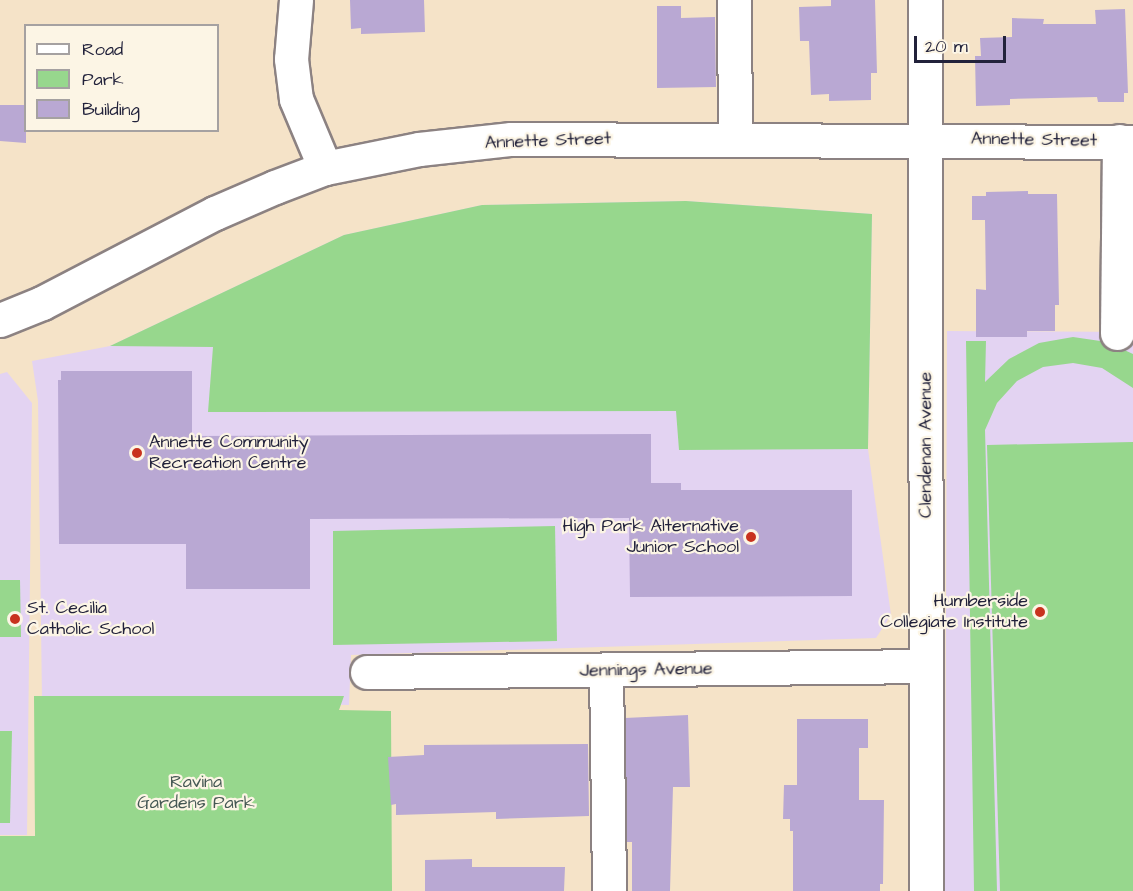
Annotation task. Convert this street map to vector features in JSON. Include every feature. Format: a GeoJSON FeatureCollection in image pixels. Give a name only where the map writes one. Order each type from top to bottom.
{"type":"FeatureCollection","features":[{"type":"Feature","properties":{"kind":"street"},"geometry":{"type":"LineString","coordinates":[[296,0],[291,59],[296,99],[324,168]]}},
{"type":"Feature","properties":{"kind":"street"},"geometry":{"type":"LineString","coordinates":[[734,0],[735,138]]}},
{"type":"Feature","properties":{"kind":"street","name":"Clendenan Avenue"},"geometry":{"type":"LineString","coordinates":[[925,0],[926,891]]}},
{"type":"Feature","properties":{"kind":"street","name":"Annette Street"},"geometry":{"type":"LineString","coordinates":[[0,320],[42,303],[215,213],[324,168],[418,149],[512,139],[735,138],[1126,142]]}},
{"type":"Feature","properties":{"kind":"street"},"geometry":{"type":"LineString","coordinates":[[1117,333],[1126,142]]}},
{"type":"Feature","properties":{"kind":"street","name":"Jennings Avenue"},"geometry":{"type":"LineString","coordinates":[[367,672],[926,666]]}},
{"type":"Feature","properties":{"kind":"street"},"geometry":{"type":"LineString","coordinates":[[606,670],[609,891]]}},
{"type":"Feature","properties":{"kind":"shaded area"},"geometry":{"type":"Polygon","coordinates":[[[686,201],[872,214],[868,449],[891,615],[876,638],[351,655],[349,705],[42,700],[38,401],[32,361],[110,346],[344,235],[482,205],[686,201]]]}},
{"type":"Feature","properties":{"kind":"shaded area","name":"Humberside Collegiate Institute"},"geometry":{"type":"Polygon","coordinates":[[[947,331],[1133,332],[1133,891],[945,891],[947,331]]]}},
{"type":"Feature","properties":{"kind":"shaded area","name":"St. Cecilia Catholic School"},"geometry":{"type":"Polygon","coordinates":[[[7,372],[32,403],[27,835],[0,835],[0,374],[7,372]]]}},
{"type":"Feature","properties":{"kind":"green space"},"geometry":{"type":"Polygon","coordinates":[[[686,201],[872,214],[868,449],[679,450],[676,411],[208,412],[213,347],[110,346],[344,235],[482,205],[686,201]]]}},
{"type":"Feature","properties":{"kind":"green space"},"geometry":{"type":"Polygon","coordinates":[[[1073,337],[1107,342],[1133,354],[1133,388],[1102,368],[1073,363],[1043,367],[1017,381],[997,403],[985,430],[997,891],[974,891],[966,341],[986,341],[985,382],[1009,359],[1039,343],[1073,337]]]}},
{"type":"Feature","properties":{"kind":"green space"},"geometry":{"type":"Polygon","coordinates":[[[1133,442],[1133,891],[1000,891],[987,445],[1133,442]]]}},
{"type":"Feature","properties":{"kind":"green space"},"geometry":{"type":"Polygon","coordinates":[[[555,526],[557,641],[333,645],[333,531],[555,526]]]}},
{"type":"Feature","properties":{"kind":"green space"},"geometry":{"type":"Polygon","coordinates":[[[0,580],[20,580],[21,637],[0,637],[0,580]]]}},
{"type":"Feature","properties":{"kind":"green space","name":"Ravina Gardens Park"},"geometry":{"type":"Polygon","coordinates":[[[34,696],[344,696],[339,710],[391,711],[392,891],[0,891],[0,836],[35,836],[34,696]]]}},
{"type":"Feature","properties":{"kind":"green space"},"geometry":{"type":"Polygon","coordinates":[[[0,731],[12,731],[10,823],[0,823],[0,731]]]}},
{"type":"Feature","properties":{"kind":"building"},"geometry":{"type":"Polygon","coordinates":[[[350,0],[424,0],[425,32],[361,34],[361,28],[351,29],[350,0]]]}},
{"type":"Feature","properties":{"kind":"building"},"geometry":{"type":"Polygon","coordinates":[[[831,0],[875,0],[877,73],[871,73],[871,100],[829,101],[829,94],[811,95],[809,41],[800,41],[799,7],[831,6],[831,0]]]}},
{"type":"Feature","properties":{"kind":"building"},"geometry":{"type":"Polygon","coordinates":[[[657,6],[681,6],[681,18],[715,17],[716,87],[657,88],[657,6]]]}},
{"type":"Feature","properties":{"kind":"building"},"geometry":{"type":"Polygon","coordinates":[[[1125,9],[1128,93],[1124,93],[1124,102],[1098,102],[1097,97],[1010,99],[1010,105],[976,106],[975,56],[981,56],[980,38],[1012,37],[1012,18],[1044,19],[1043,24],[1096,24],[1095,10],[1125,9]]]}},
{"type":"Feature","properties":{"kind":"building"},"geometry":{"type":"Polygon","coordinates":[[[0,105],[24,105],[26,143],[0,141],[0,105]]]}},
{"type":"Feature","properties":{"kind":"building"},"geometry":{"type":"Polygon","coordinates":[[[1028,191],[1028,194],[1057,194],[1059,305],[1055,305],[1055,331],[1027,331],[1027,337],[976,337],[976,289],[986,290],[985,220],[972,220],[972,196],[986,196],[986,192],[1028,191]]]}},
{"type":"Feature","properties":{"kind":"building"},"geometry":{"type":"Polygon","coordinates":[[[61,371],[192,371],[192,436],[651,434],[651,483],[681,483],[681,490],[852,490],[852,596],[630,597],[629,518],[310,519],[310,589],[186,589],[186,544],[59,544],[58,380],[61,380],[61,371]]]}},
{"type":"Feature","properties":{"kind":"building"},"geometry":{"type":"Polygon","coordinates":[[[688,715],[690,787],[673,787],[670,891],[632,891],[632,842],[627,842],[625,718],[688,715]]]}},
{"type":"Feature","properties":{"kind":"building"},"geometry":{"type":"Polygon","coordinates":[[[797,719],[868,719],[868,748],[859,748],[859,800],[884,800],[883,884],[880,884],[880,891],[793,891],[793,831],[790,831],[790,819],[783,819],[784,785],[797,785],[797,719]]]}},
{"type":"Feature","properties":{"kind":"building"},"geometry":{"type":"Polygon","coordinates":[[[588,744],[589,816],[496,819],[496,812],[396,815],[396,804],[391,805],[388,757],[424,755],[424,745],[588,744]]]}},
{"type":"Feature","properties":{"kind":"building"},"geometry":{"type":"Polygon","coordinates":[[[472,859],[472,867],[565,867],[564,891],[425,891],[425,860],[472,859]]]}},
{"type":"Feature","properties":{"kind":"place","name":"Annette Community Recreation Centre"},"geometry":{"type":"Point","coordinates":[137,453]}},
{"type":"Feature","properties":{"kind":"place","name":"High Park Alternative Junior School"},"geometry":{"type":"Point","coordinates":[751,537]}},
{"type":"Feature","properties":{"kind":"place","name":"Humberside Collegiate Institute"},"geometry":{"type":"Point","coordinates":[1040,612]}},
{"type":"Feature","properties":{"kind":"place","name":"St. Cecilia Catholic School"},"geometry":{"type":"Point","coordinates":[15,619]}}]}
